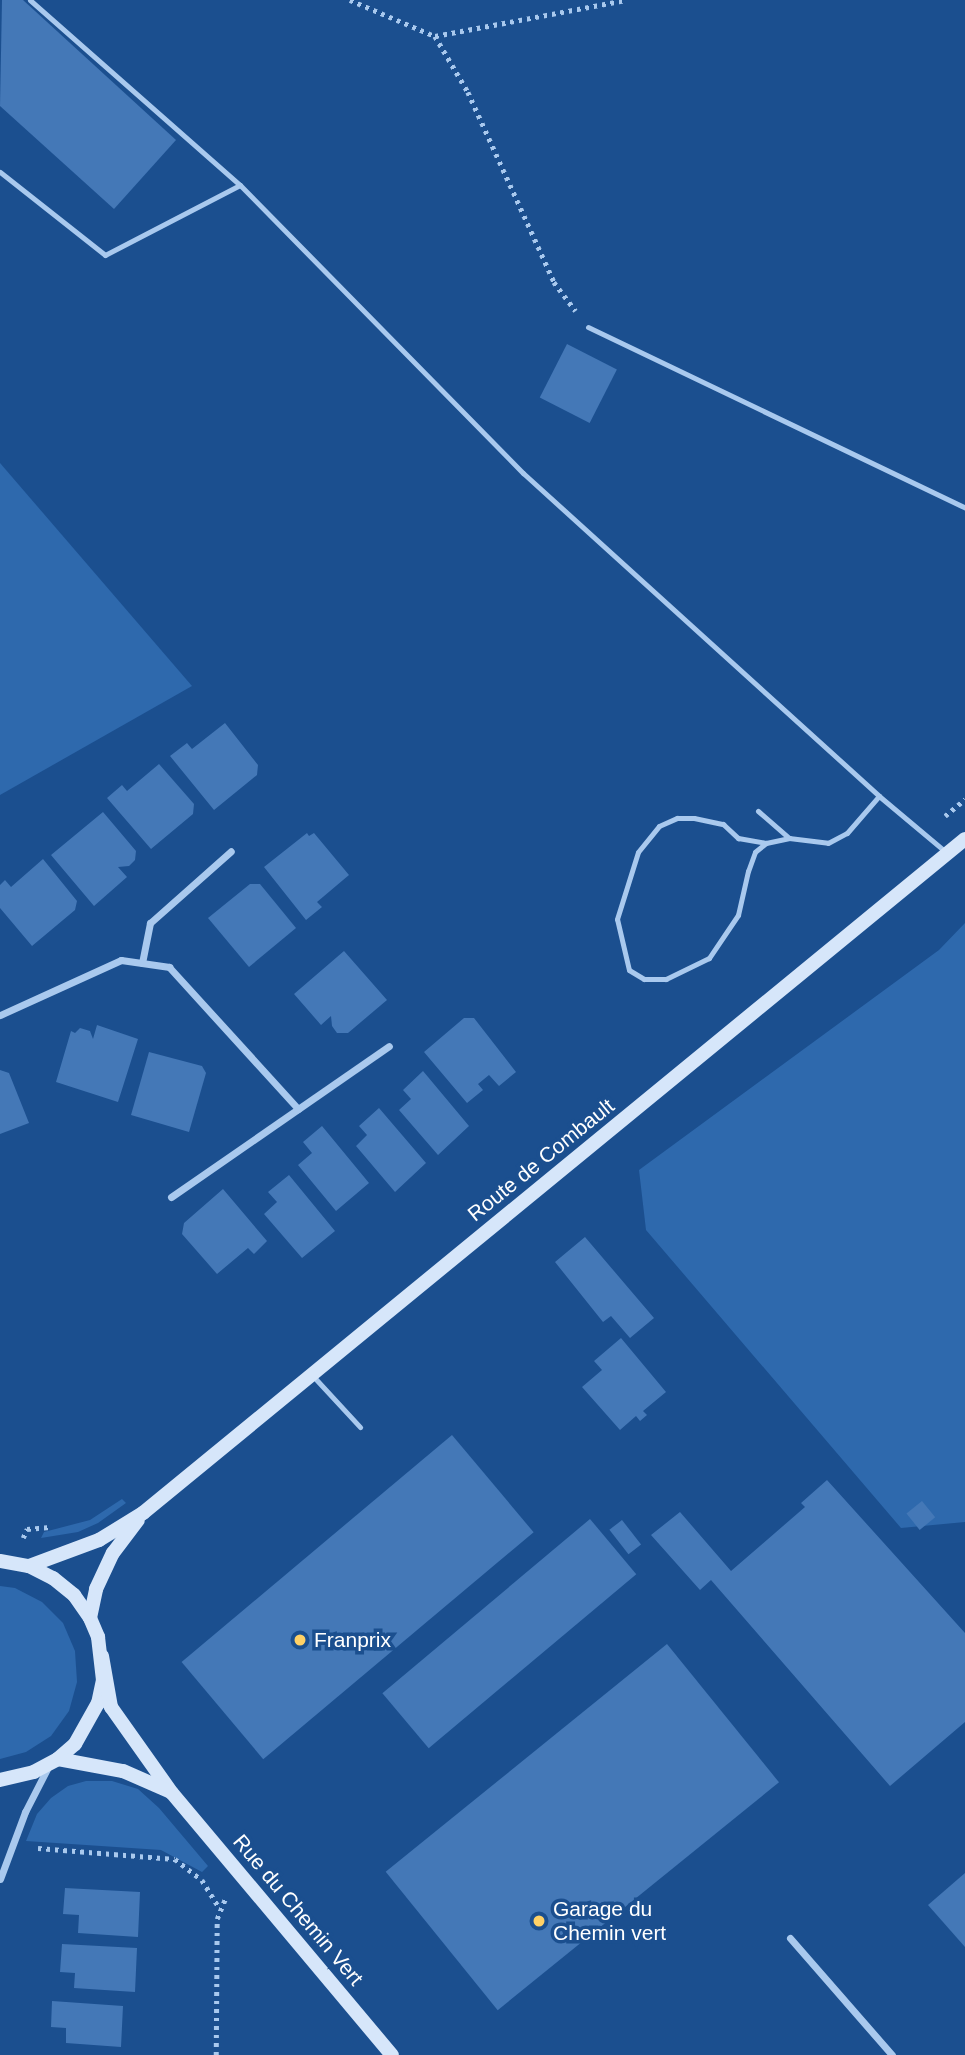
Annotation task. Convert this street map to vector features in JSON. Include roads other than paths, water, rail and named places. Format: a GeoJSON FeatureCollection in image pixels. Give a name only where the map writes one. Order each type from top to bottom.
{"type":"FeatureCollection","features":[{"type":"Feature","properties":{"kind":"street","name":"Route de Combault"},"geometry":{"type":"LineString","coordinates":[[14,1563],[99,1540],[143,1513],[965,839]]}},
{"type":"Feature","properties":{"kind":"street"},"geometry":{"type":"LineString","coordinates":[[142,963],[150,923],[231,851]]}},
{"type":"Feature","properties":{"kind":"street"},"geometry":{"type":"LineString","coordinates":[[0,1015],[121,960],[169,967],[298,1109]]}},
{"type":"Feature","properties":{"kind":"street"},"geometry":{"type":"LineString","coordinates":[[171,1197],[389,1046]]}},
{"type":"Feature","properties":{"kind":"street","name":"Route de Combault"},"geometry":{"type":"LineString","coordinates":[[90,1618],[96,1589],[113,1553],[143,1513]]}},
{"type":"Feature","properties":{"kind":"street"},"geometry":{"type":"LineString","coordinates":[[0,1780],[19,1777],[53,1762],[75,1744],[98,1703],[102,1656],[90,1618],[74,1595],[53,1578],[14,1563]]}},
{"type":"Feature","properties":{"kind":"street","name":"Rue du Chemin Vert"},"geometry":{"type":"LineString","coordinates":[[102,1656],[111,1707],[172,1793],[392,2055]]}},
{"type":"Feature","properties":{"kind":"street"},"geometry":{"type":"LineString","coordinates":[[0,1879],[25,1812],[53,1762]]}},
{"type":"Feature","properties":{"kind":"street","name":"Rue du Chemin Vert"},"geometry":{"type":"LineString","coordinates":[[53,1762],[123,1771],[172,1793]]}},
{"type":"Feature","properties":{"kind":"street"},"geometry":{"type":"LineString","coordinates":[[790,1938],[892,2055]]}},
{"type":"Feature","properties":{"kind":"lane"},"geometry":{"type":"LineString","coordinates":[[30,0],[240,185],[523,473],[879,796],[948,854]]}},
{"type":"Feature","properties":{"kind":"lane"},"geometry":{"type":"LineString","coordinates":[[0,172],[105,255],[240,185]]}},
{"type":"Feature","properties":{"kind":"lane"},"geometry":{"type":"LineString","coordinates":[[588,327],[965,508]]}},
{"type":"Feature","properties":{"kind":"lane"},"geometry":{"type":"LineString","coordinates":[[766,843],[755,852],[738,915],[709,958],[666,979],[644,979],[629,970],[617,919],[638,852],[659,825],[677,818],[694,818],[723,824],[738,838],[766,843],[789,838],[828,843],[847,834],[879,796]]}},
{"type":"Feature","properties":{"kind":"lane"},"geometry":{"type":"LineString","coordinates":[[758,811],[789,838]]}},
{"type":"Feature","properties":{"kind":"lane"},"geometry":{"type":"LineString","coordinates":[[312,1375],[360,1427]]}},
{"type":"Feature","properties":{"kind":"place","name":"Franprix"},"geometry":{"type":"Point","coordinates":[300,1640]}},
{"type":"Feature","properties":{"kind":"place","name":"Garage du Chemin vert"},"geometry":{"type":"Point","coordinates":[539,1921]}}]}
